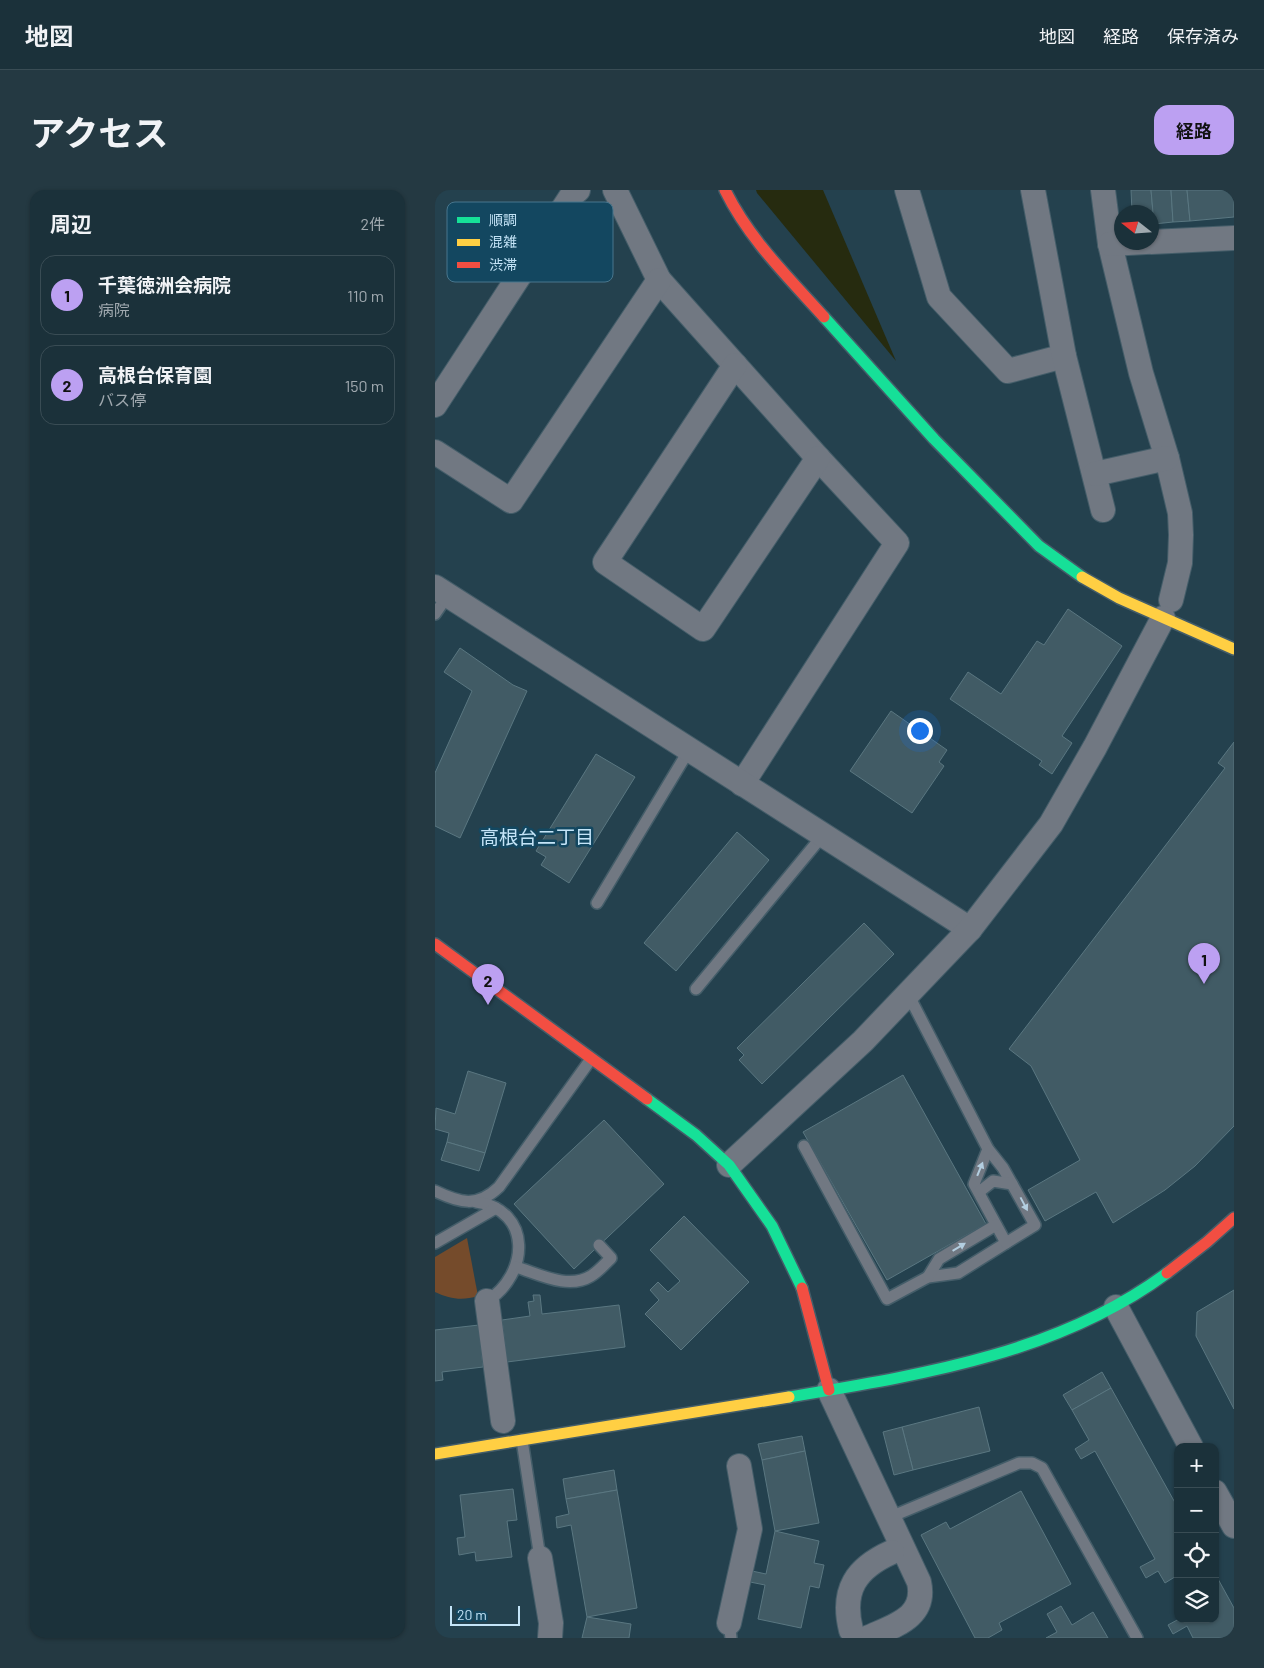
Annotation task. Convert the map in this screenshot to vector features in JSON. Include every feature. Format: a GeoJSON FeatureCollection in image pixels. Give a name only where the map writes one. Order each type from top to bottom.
{"type":"FeatureCollection","features":[{"type":"Feature","properties":{"kind":"street"},"geometry":{"type":"LineString","coordinates":[[567,202],[578,190]]}},
{"type":"Feature","properties":{"kind":"street"},"geometry":{"type":"LineString","coordinates":[[615,190],[659,280],[818,458],[897,543],[742,784]]}},
{"type":"Feature","properties":{"kind":"street"},"geometry":{"type":"LineString","coordinates":[[725,190],[763,250],[934,440],[1039,546],[1080,576],[1119,598],[1167,609],[1234,649]]}},
{"type":"Feature","properties":{"kind":"street"},"geometry":{"type":"LineString","coordinates":[[907,190],[939,297],[1008,371],[1064,356]]}},
{"type":"Feature","properties":{"kind":"street"},"geometry":{"type":"LineString","coordinates":[[1033,190],[1064,356],[1103,510]]}},
{"type":"Feature","properties":{"kind":"street"},"geometry":{"type":"LineString","coordinates":[[729,1165],[863,1041],[970,929],[1051,824],[1095,747],[1167,609],[1180,563],[1180,512],[1167,458],[1141,373],[1110,244],[1103,190]]}},
{"type":"Feature","properties":{"kind":"street"},"geometry":{"type":"LineString","coordinates":[[1159,242],[1234,238]]}},
{"type":"Feature","properties":{"kind":"street"},"geometry":{"type":"LineString","coordinates":[[1110,244],[1114,244]]}},
{"type":"Feature","properties":{"kind":"street"},"geometry":{"type":"LineString","coordinates":[[435,452],[511,501],[659,280]]}},
{"type":"Feature","properties":{"kind":"street"},"geometry":{"type":"LineString","coordinates":[[435,405],[515,282]]}},
{"type":"Feature","properties":{"kind":"street"},"geometry":{"type":"LineString","coordinates":[[735,365],[605,562],[703,629],[818,458]]}},
{"type":"Feature","properties":{"kind":"street"},"geometry":{"type":"LineString","coordinates":[[1095,474],[1167,458]]}},
{"type":"Feature","properties":{"kind":"street"},"geometry":{"type":"LineString","coordinates":[[439,599],[689,750],[970,929]]}},
{"type":"Feature","properties":{"kind":"street"},"geometry":{"type":"LineString","coordinates":[[435,944],[696,1135],[729,1165],[772,1226],[803,1289],[829,1390],[919,1582],[920,1601],[913,1614],[898,1630],[859,1634],[848,1617],[850,1589],[865,1567],[892,1552]]}},
{"type":"Feature","properties":{"kind":"street"},"geometry":{"type":"LineString","coordinates":[[435,1454],[829,1390],[931,1369],[1017,1347],[1083,1323],[1115,1307],[1158,1280],[1234,1218]]}},
{"type":"Feature","properties":{"kind":"street"},"geometry":{"type":"LineString","coordinates":[[487,1301],[503,1421]]}},
{"type":"Feature","properties":{"kind":"street"},"geometry":{"type":"LineString","coordinates":[[1115,1307],[1189,1443]]}},
{"type":"Feature","properties":{"kind":"street"},"geometry":{"type":"LineString","coordinates":[[730,1630],[750,1529],[739,1466]]}},
{"type":"Feature","properties":{"kind":"street"},"geometry":{"type":"LineString","coordinates":[[1219,1499],[1234,1526]]}},
{"type":"Feature","properties":{"kind":"street"},"geometry":{"type":"LineString","coordinates":[[540,1558],[551,1623],[549,1638]]}},
{"type":"Feature","properties":{"kind":"lane"},"geometry":{"type":"LineString","coordinates":[[597,903],[689,750]]}},
{"type":"Feature","properties":{"kind":"lane"},"geometry":{"type":"LineString","coordinates":[[696,989],[823,834]]}},
{"type":"Feature","properties":{"kind":"lane"},"geometry":{"type":"LineString","coordinates":[[804,1146],[887,1299],[928,1277],[958,1273],[1035,1225],[1013,1184],[988,1149],[908,994]]}},
{"type":"Feature","properties":{"kind":"lane"},"geometry":{"type":"LineString","coordinates":[[475,1202],[489,1196],[499,1186],[591,1059]]}},
{"type":"Feature","properties":{"kind":"lane"},"geometry":{"type":"LineString","coordinates":[[988,1149],[974,1184],[1006,1243]]}},
{"type":"Feature","properties":{"kind":"lane"},"geometry":{"type":"LineString","coordinates":[[979,1192],[993,1181],[1013,1184]]}},
{"type":"Feature","properties":{"kind":"lane"},"geometry":{"type":"LineString","coordinates":[[435,1191],[459,1201],[487,1203],[505,1214],[517,1231],[519,1255],[516,1267],[502,1289],[487,1301]]}},
{"type":"Feature","properties":{"kind":"lane"},"geometry":{"type":"LineString","coordinates":[[435,1243],[496,1208]]}},
{"type":"Feature","properties":{"kind":"lane"},"geometry":{"type":"LineString","coordinates":[[928,1277],[939,1259],[996,1225]]}},
{"type":"Feature","properties":{"kind":"lane"},"geometry":{"type":"LineString","coordinates":[[516,1267],[561,1281],[576,1282],[591,1276],[611,1258],[599,1245]]}},
{"type":"Feature","properties":{"kind":"lane"},"geometry":{"type":"LineString","coordinates":[[522,1440],[540,1558]]}},
{"type":"Feature","properties":{"kind":"lane"},"geometry":{"type":"LineString","coordinates":[[888,1518],[1019,1463],[1032,1462],[1042,1468],[1137,1638]]}},
{"type":"Feature","properties":{"kind":"shaded area"},"geometry":{"type":"Polygon","coordinates":[[[756,190],[823,190],[896,361],[757,193],[756,190]]]}},
{"type":"Feature","properties":{"kind":"shaded area"},"geometry":{"type":"Polygon","coordinates":[[[467,1238],[478,1296],[456,1298],[435,1292],[435,1257],[467,1238]]]}},
{"type":"Feature","properties":{"kind":"building"},"geometry":{"type":"Polygon","coordinates":[[[1131,190],[1151,190],[1152,205],[1132,205],[1131,190]]]}},
{"type":"Feature","properties":{"kind":"building"},"geometry":{"type":"Polygon","coordinates":[[[1151,190],[1171,190],[1173,222],[1159,223],[1159,205],[1152,205],[1151,190]]]}},
{"type":"Feature","properties":{"kind":"building"},"geometry":{"type":"Polygon","coordinates":[[[1171,190],[1187,190],[1190,221],[1173,222],[1171,190]]]}},
{"type":"Feature","properties":{"kind":"building"},"geometry":{"type":"Polygon","coordinates":[[[1187,190],[1234,190],[1234,217],[1190,221],[1187,190]]]}},
{"type":"Feature","properties":{"kind":"building"},"geometry":{"type":"Polygon","coordinates":[[[1068,609],[1122,646],[1062,736],[1072,743],[1052,774],[1039,765],[1042,761],[950,699],[968,672],[1001,694],[1037,641],[1044,645],[1068,609]]]}},
{"type":"Feature","properties":{"kind":"building"},"geometry":{"type":"Polygon","coordinates":[[[460,648],[513,685],[527,691],[460,838],[435,826],[435,773],[472,691],[444,672],[460,648]]]}},
{"type":"Feature","properties":{"kind":"building"},"geometry":{"type":"Polygon","coordinates":[[[891,711],[947,750],[939,762],[944,766],[912,813],[850,771],[891,711]]]}},
{"type":"Feature","properties":{"kind":"building"},"geometry":{"type":"Polygon","coordinates":[[[1234,742],[1234,1126],[1195,1166],[1165,1190],[1113,1223],[1096,1192],[1045,1221],[1028,1190],[1080,1160],[1031,1066],[1009,1049],[1225,768],[1218,763],[1234,742]]]}},
{"type":"Feature","properties":{"kind":"building"},"geometry":{"type":"Polygon","coordinates":[[[596,754],[635,777],[569,883],[541,865],[546,857],[536,851],[596,754]]]}},
{"type":"Feature","properties":{"kind":"building"},"geometry":{"type":"Polygon","coordinates":[[[737,832],[769,860],[676,971],[644,943],[737,832]]]}},
{"type":"Feature","properties":{"kind":"building"},"geometry":{"type":"Polygon","coordinates":[[[864,923],[894,954],[762,1084],[739,1060],[744,1055],[737,1048],[864,923]]]}},
{"type":"Feature","properties":{"kind":"building"},"geometry":{"type":"Polygon","coordinates":[[[468,1071],[506,1083],[485,1153],[447,1142],[449,1133],[435,1129],[436,1108],[455,1114],[468,1071]]]}},
{"type":"Feature","properties":{"kind":"building"},"geometry":{"type":"Polygon","coordinates":[[[903,1075],[986,1224],[887,1280],[803,1132],[903,1075]]]}},
{"type":"Feature","properties":{"kind":"building"},"geometry":{"type":"Polygon","coordinates":[[[604,1120],[664,1184],[574,1269],[514,1204],[604,1120]]]}},
{"type":"Feature","properties":{"kind":"building"},"geometry":{"type":"Polygon","coordinates":[[[447,1142],[485,1153],[479,1171],[441,1160],[447,1142]]]}},
{"type":"Feature","properties":{"kind":"building"},"geometry":{"type":"Polygon","coordinates":[[[684,1216],[749,1282],[681,1350],[645,1314],[659,1300],[650,1290],[658,1282],[668,1292],[680,1281],[650,1250],[684,1216]]]}},
{"type":"Feature","properties":{"kind":"building"},"geometry":{"type":"Polygon","coordinates":[[[1234,1290],[1234,1409],[1196,1336],[1197,1312],[1234,1290]]]}},
{"type":"Feature","properties":{"kind":"building"},"geometry":{"type":"Polygon","coordinates":[[[533,1295],[540,1295],[542,1314],[619,1305],[625,1347],[507,1362],[502,1320],[530,1316],[528,1302],[534,1301],[533,1295]]]}},
{"type":"Feature","properties":{"kind":"building"},"geometry":{"type":"Polygon","coordinates":[[[479,1325],[483,1367],[442,1372],[443,1380],[435,1381],[435,1330],[479,1325]]]}},
{"type":"Feature","properties":{"kind":"building"},"geometry":{"type":"Polygon","coordinates":[[[1102,1372],[1111,1388],[1072,1410],[1063,1395],[1102,1372]]]}},
{"type":"Feature","properties":{"kind":"building"},"geometry":{"type":"Polygon","coordinates":[[[1111,1388],[1174,1501],[1174,1577],[1165,1583],[1158,1571],[1146,1578],[1140,1567],[1155,1559],[1095,1451],[1081,1459],[1075,1449],[1089,1440],[1072,1410],[1111,1388]]]}},
{"type":"Feature","properties":{"kind":"building"},"geometry":{"type":"Polygon","coordinates":[[[979,1407],[990,1451],[913,1470],[902,1427],[979,1407]]]}},
{"type":"Feature","properties":{"kind":"building"},"geometry":{"type":"Polygon","coordinates":[[[902,1427],[913,1470],[894,1475],[883,1432],[902,1427]]]}},
{"type":"Feature","properties":{"kind":"building"},"geometry":{"type":"Polygon","coordinates":[[[802,1436],[805,1451],[762,1460],[758,1444],[802,1436]]]}},
{"type":"Feature","properties":{"kind":"building"},"geometry":{"type":"Polygon","coordinates":[[[805,1451],[819,1523],[775,1531],[762,1460],[805,1451]]]}},
{"type":"Feature","properties":{"kind":"building"},"geometry":{"type":"Polygon","coordinates":[[[614,1470],[617,1490],[566,1499],[563,1479],[614,1470]]]}},
{"type":"Feature","properties":{"kind":"building"},"geometry":{"type":"Polygon","coordinates":[[[513,1489],[517,1520],[507,1521],[512,1557],[476,1561],[475,1552],[459,1555],[457,1538],[465,1537],[460,1495],[513,1489]]]}},
{"type":"Feature","properties":{"kind":"building"},"geometry":{"type":"Polygon","coordinates":[[[617,1490],[637,1608],[587,1617],[571,1525],[557,1528],[556,1517],[569,1514],[566,1499],[617,1490]]]}},
{"type":"Feature","properties":{"kind":"building"},"geometry":{"type":"Polygon","coordinates":[[[1021,1491],[1071,1584],[999,1623],[1002,1630],[988,1638],[975,1638],[921,1535],[946,1522],[950,1529],[1021,1491]]]}},
{"type":"Feature","properties":{"kind":"building"},"geometry":{"type":"Polygon","coordinates":[[[775,1531],[819,1541],[814,1563],[824,1565],[819,1588],[810,1586],[801,1628],[758,1619],[765,1585],[750,1582],[752,1571],[766,1574],[775,1531]]]}},
{"type":"Feature","properties":{"kind":"building"},"geometry":{"type":"Polygon","coordinates":[[[1219,1581],[1234,1608],[1234,1638],[1193,1638],[1187,1626],[1173,1634],[1168,1625],[1174,1622],[1219,1623],[1219,1581]]]}},
{"type":"Feature","properties":{"kind":"building"},"geometry":{"type":"Polygon","coordinates":[[[1061,1606],[1072,1625],[1093,1612],[1108,1638],[1046,1638],[1057,1632],[1047,1614],[1061,1606]]]}},
{"type":"Feature","properties":{"kind":"building"},"geometry":{"type":"Polygon","coordinates":[[[587,1617],[631,1624],[629,1638],[582,1638],[587,1617]]]}},
{"type":"Feature","properties":{"kind":"traffic: fast"},"geometry":{"type":"LineString","coordinates":[[824,317],[934,439],[1039,546],[1082,577]]}},
{"type":"Feature","properties":{"kind":"traffic: fast"},"geometry":{"type":"LineString","coordinates":[[647,1099],[696,1135],[729,1165],[772,1226],[802,1288]]}},
{"type":"Feature","properties":{"kind":"traffic: fast"},"geometry":{"type":"LineString","coordinates":[[789,1397],[888,1380],[986,1357],[1034,1342],[1080,1323],[1125,1301],[1167,1273]]}},
{"type":"Feature","properties":{"kind":"traffic: slow"},"geometry":{"type":"LineString","coordinates":[[1082,577],[1119,598],[1234,649]]}},
{"type":"Feature","properties":{"kind":"traffic: slow"},"geometry":{"type":"LineString","coordinates":[[435,1454],[789,1397]]}},
{"type":"Feature","properties":{"kind":"traffic: jam"},"geometry":{"type":"LineString","coordinates":[[725,190],[757,241],[824,317]]}},
{"type":"Feature","properties":{"kind":"traffic: jam"},"geometry":{"type":"LineString","coordinates":[[435,944],[647,1099]]}},
{"type":"Feature","properties":{"kind":"traffic: jam"},"geometry":{"type":"LineString","coordinates":[[1167,1273],[1234,1218]]}},
{"type":"Feature","properties":{"kind":"traffic: jam"},"geometry":{"type":"LineString","coordinates":[[802,1288],[829,1390]]}},
{"type":"Feature","properties":{"kind":"place","name":"千葉徳洲会病院"},"geometry":{"type":"Point","coordinates":[1204,984]}},
{"type":"Feature","properties":{"kind":"place","name":"高根台保育園"},"geometry":{"type":"Point","coordinates":[488,1005]}},
{"type":"Feature","properties":{"kind":"district","name":"高根台二丁目"},"geometry":{"type":"Point","coordinates":[537,836]}}]}
